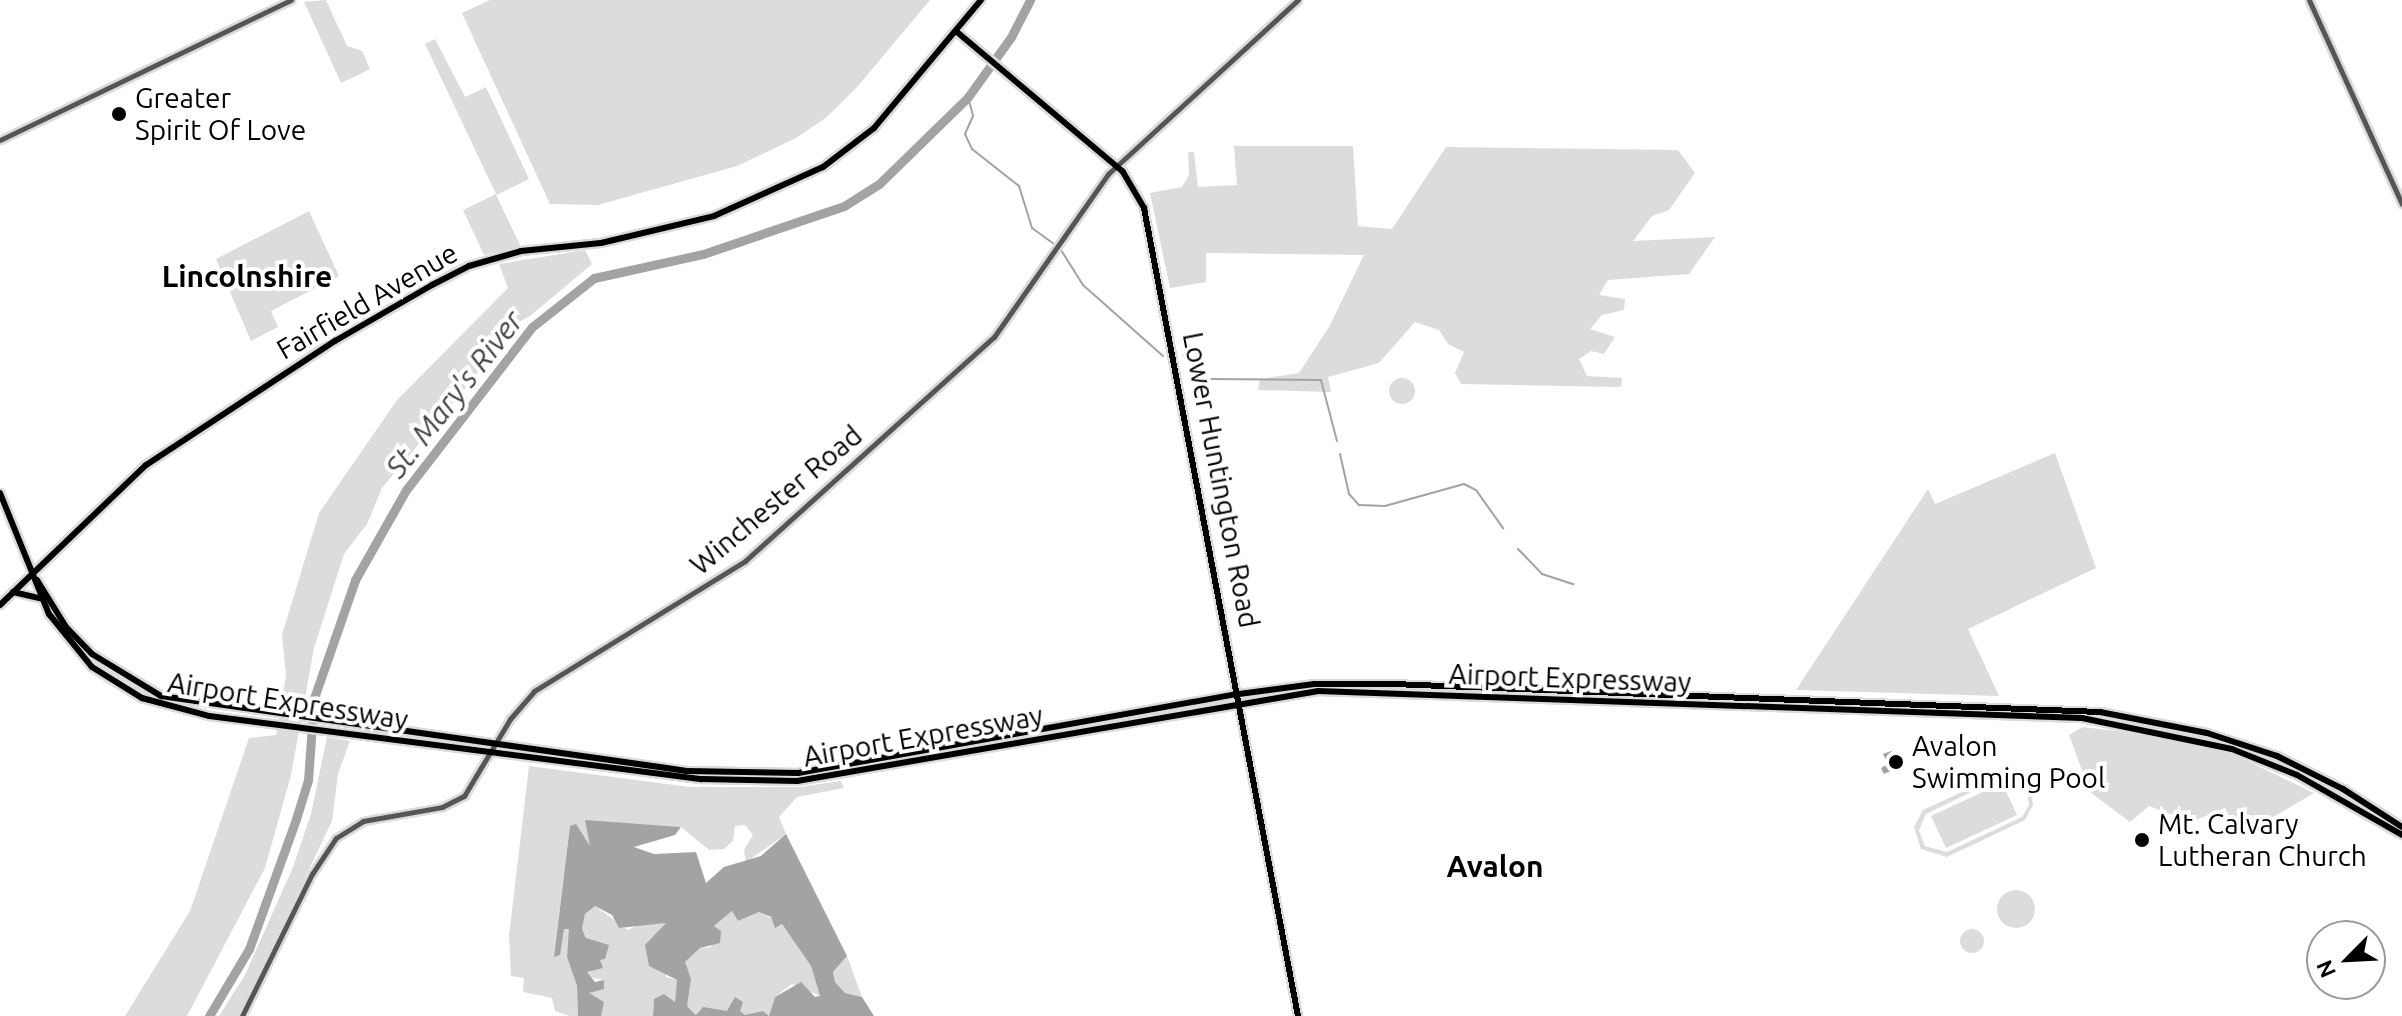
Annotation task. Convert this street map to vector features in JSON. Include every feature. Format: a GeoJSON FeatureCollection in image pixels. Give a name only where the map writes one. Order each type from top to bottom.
{"type":"FeatureCollection","features":[{"type":"Feature","properties":{"kind":"main road","name":"Fairfield Avenue"},"geometry":{"type":"LineString","coordinates":[[0,605],[146,465],[382,311],[482,262],[521,251],[639,236],[714,216],[799,182],[874,128],[981,0]]}},
{"type":"Feature","properties":{"kind":"main road","name":"Lower Huntington Road"},"geometry":{"type":"LineString","coordinates":[[957,32],[1116,166],[1138,193],[1147,220],[1298,1016]]}},
{"type":"Feature","properties":{"kind":"main road"},"geometry":{"type":"LineString","coordinates":[[0,493],[33,573]]}},
{"type":"Feature","properties":{"kind":"main road","name":"Airport Expressway"},"geometry":{"type":"LineString","coordinates":[[33,573],[58,630],[114,683],[164,707],[349,734],[687,771],[798,773],[1239,694],[1314,684],[1393,684],[2100,712],[2207,733],[2277,756],[2343,789],[2402,827]]}},
{"type":"Feature","properties":{"kind":"main road","name":"Airport Expressway"},"geometry":{"type":"LineString","coordinates":[[33,573],[66,627],[122,677],[161,696],[702,779],[797,781],[1240,703],[1348,692],[2082,718],[2232,749],[2308,781],[2402,835]]}},
{"type":"Feature","properties":{"kind":"main road"},"geometry":{"type":"LineString","coordinates":[[13,592],[42,599]]}},
{"type":"Feature","properties":{"kind":"street"},"geometry":{"type":"LineString","coordinates":[[0,140],[291,0]]}},
{"type":"Feature","properties":{"kind":"street","name":"Winchester Road"},"geometry":{"type":"LineString","coordinates":[[242,1016],[312,874],[336,838],[378,816],[454,802],[471,790],[493,749],[534,691],[728,574],[989,342],[1116,166],[1298,0]]}},
{"type":"Feature","properties":{"kind":"street"},"geometry":{"type":"LineString","coordinates":[[2309,0],[2402,204]]}},
{"type":"Feature","properties":{"kind":"shaded area"},"geometry":{"type":"Polygon","coordinates":[[[326,0],[347,46],[362,51],[370,69],[341,83],[304,2],[326,0]]]}},
{"type":"Feature","properties":{"kind":"shaded area"},"geometry":{"type":"Polygon","coordinates":[[[490,0],[930,0],[858,86],[827,117],[796,138],[737,166],[598,205],[550,204],[462,13],[490,0]]]}},
{"type":"Feature","properties":{"kind":"shaded area"},"geometry":{"type":"Polygon","coordinates":[[[435,39],[465,97],[486,87],[529,179],[496,195],[521,247],[484,255],[463,210],[496,194],[425,44],[435,39]]]}},
{"type":"Feature","properties":{"kind":"shaded area"},"geometry":{"type":"Polygon","coordinates":[[[1234,146],[1353,146],[1358,226],[1392,229],[1446,147],[1678,150],[1695,173],[1669,210],[1652,216],[1633,241],[1715,237],[1689,274],[1608,280],[1599,295],[1625,299],[1624,310],[1602,315],[1590,329],[1615,337],[1604,354],[1591,351],[1579,359],[1587,376],[1622,378],[1621,387],[1461,384],[1455,373],[1464,352],[1448,344],[1439,330],[1415,322],[1379,363],[1328,377],[1331,392],[1258,390],[1260,379],[1299,373],[1329,327],[1364,255],[1206,253],[1206,282],[1170,288],[1150,193],[1182,187],[1189,175],[1188,152],[1194,152],[1198,187],[1237,185],[1234,146]]]}},
{"type":"Feature","properties":{"kind":"shaded area"},"geometry":{"type":"Polygon","coordinates":[[[309,211],[339,276],[271,311],[278,327],[251,341],[216,259],[309,211]]]}},
{"type":"Feature","properties":{"kind":"shaded area"},"geometry":{"type":"Polygon","coordinates":[[[585,250],[592,264],[530,316],[507,328],[474,378],[382,488],[367,524],[344,554],[314,648],[291,775],[265,868],[187,1016],[125,1016],[190,911],[249,738],[276,735],[286,676],[282,635],[319,513],[397,400],[508,288],[499,264],[585,250]]]}},
{"type":"Feature","properties":{"kind":"shaded area"},"geometry":{"type":"Polygon","coordinates":[[[1402,378],[1411,382],[1415,391],[1411,400],[1402,404],[1393,400],[1389,391],[1393,382],[1402,378]]]}},
{"type":"Feature","properties":{"kind":"shaded area"},"geometry":{"type":"Polygon","coordinates":[[[2055,453],[2096,568],[1968,629],[1999,696],[1796,690],[1928,489],[1935,504],[2055,453]]]}},
{"type":"Feature","properties":{"kind":"shaded area"},"geometry":{"type":"Polygon","coordinates":[[[2083,727],[2158,736],[2237,756],[2314,793],[2239,837],[2225,808],[2191,822],[2149,806],[2130,822],[2090,792],[2069,735],[2083,727]]]}},
{"type":"Feature","properties":{"kind":"shaded area"},"geometry":{"type":"Polygon","coordinates":[[[327,737],[350,741],[338,774],[332,821],[239,1016],[219,1016],[245,975],[293,867],[311,814],[327,737]]]}},
{"type":"Feature","properties":{"kind":"shaded area","name":"Avalon Swimming Pool"},"geometry":{"type":"Polygon","coordinates":[[[1891,751],[1905,764],[1884,774],[1881,768],[1888,764],[1883,754],[1891,751]]]}},
{"type":"Feature","properties":{"kind":"shaded area"},"geometry":{"type":"Polygon","coordinates":[[[529,766],[690,787],[799,787],[841,781],[844,788],[797,797],[779,817],[786,834],[746,862],[744,850],[753,835],[745,825],[735,826],[733,841],[724,849],[709,850],[681,827],[586,821],[591,846],[586,847],[576,825],[570,826],[554,956],[564,928],[570,929],[567,957],[577,986],[578,1015],[583,1016],[570,1016],[555,1011],[552,998],[523,992],[524,978],[511,976],[509,936],[529,766]]]}},
{"type":"Feature","properties":{"kind":"shaded area"},"geometry":{"type":"Polygon","coordinates":[[[2003,773],[2020,776],[2031,789],[2033,805],[2025,820],[1947,857],[1921,849],[1914,827],[1923,810],[2003,773]],[[2000,778],[1926,814],[1919,830],[1925,846],[1947,852],[2022,817],[2029,805],[2027,791],[2014,779],[2000,778]]]}},
{"type":"Feature","properties":{"kind":"shaded area"},"geometry":{"type":"Polygon","coordinates":[[[2002,783],[2017,815],[1946,848],[1931,816],[2002,783]]]}},
{"type":"Feature","properties":{"kind":"shaded area"},"geometry":{"type":"Polygon","coordinates":[[[585,820],[681,827],[675,835],[634,847],[654,854],[696,852],[706,883],[724,867],[761,856],[786,834],[847,956],[833,972],[835,982],[845,993],[862,997],[874,1016],[769,1016],[653,1016],[654,999],[664,994],[675,1002],[677,980],[649,966],[645,945],[666,923],[619,928],[612,915],[595,906],[585,914],[582,929],[586,938],[609,945],[605,959],[600,960],[603,968],[587,972],[595,982],[604,980],[604,989],[589,993],[604,1002],[601,1016],[578,1016],[577,986],[567,957],[569,929],[564,929],[560,955],[554,957],[570,826],[576,824],[590,846],[585,820]],[[732,911],[714,926],[721,931],[720,943],[700,948],[685,962],[691,979],[687,1006],[696,1015],[703,1007],[727,1011],[735,997],[743,1002],[740,1011],[745,1015],[763,1011],[769,1016],[775,997],[801,982],[815,997],[820,996],[811,966],[782,924],[775,928],[771,917],[759,912],[738,921],[732,911]]]}},
{"type":"Feature","properties":{"kind":"shaded area"},"geometry":{"type":"Polygon","coordinates":[[[2016,890],[2029,896],[2035,909],[2029,922],[2016,928],[2003,922],[1997,909],[2003,896],[2016,890]]]}},
{"type":"Feature","properties":{"kind":"shaded area"},"geometry":{"type":"Polygon","coordinates":[[[595,906],[628,930],[640,924],[666,923],[666,977],[677,980],[675,1002],[654,999],[653,1016],[601,1016],[589,993],[604,980],[587,977],[587,971],[602,968],[582,929],[585,914],[595,906]]]}},
{"type":"Feature","properties":{"kind":"shaded area"},"geometry":{"type":"Polygon","coordinates":[[[732,911],[738,921],[759,912],[782,924],[811,966],[820,996],[792,984],[775,997],[769,1016],[763,1011],[745,1016],[711,1009],[697,1015],[687,1006],[684,962],[700,948],[711,947],[714,926],[732,911]]]}},
{"type":"Feature","properties":{"kind":"shaded area"},"geometry":{"type":"Polygon","coordinates":[[[1967,929],[1977,929],[1984,936],[1984,946],[1977,953],[1967,953],[1960,946],[1960,936],[1967,929]]]}},
{"type":"Feature","properties":{"kind":"shaded area"},"geometry":{"type":"Polygon","coordinates":[[[847,956],[862,997],[845,993],[835,982],[833,972],[847,956]]]}},
{"type":"Feature","properties":{"kind":"waterway","name":"St. Mary's River"},"geometry":{"type":"LineString","coordinates":[[209,1016],[249,949],[296,819],[308,780],[314,698],[355,580],[406,490],[532,327],[594,278],[703,254],[844,206],[879,184],[968,97],[1011,37],[1030,0]]}},
{"type":"Feature","properties":{"kind":"waterway"},"geometry":{"type":"LineString","coordinates":[[968,97],[973,116],[965,134],[972,149],[1019,186],[1032,228],[1053,243]]}},
{"type":"Feature","properties":{"kind":"waterway"},"geometry":{"type":"LineString","coordinates":[[1061,250],[1083,285],[1163,356]]}},
{"type":"Feature","properties":{"kind":"waterway"},"geometry":{"type":"LineString","coordinates":[[1183,355],[1207,379],[1321,380],[1337,441]]}},
{"type":"Feature","properties":{"kind":"waterway"},"geometry":{"type":"LineString","coordinates":[[1340,454],[1349,494],[1359,505],[1385,506],[1464,484],[1476,490],[1503,528]]}},
{"type":"Feature","properties":{"kind":"waterway"},"geometry":{"type":"LineString","coordinates":[[1518,549],[1542,574],[1573,584]]}},
{"type":"Feature","properties":{"kind":"place","name":"Greater Spirit Of Love"},"geometry":{"type":"Point","coordinates":[119,114]}},
{"type":"Feature","properties":{"kind":"place","name":"Avalon Swimming Pool"},"geometry":{"type":"Point","coordinates":[1896,762]}},
{"type":"Feature","properties":{"kind":"place","name":"Mt. Calvary Lutheran Church"},"geometry":{"type":"Point","coordinates":[2142,840]}},
{"type":"Feature","properties":{"kind":"district","name":"Lincolnshire"},"geometry":{"type":"Point","coordinates":[247,276]}},
{"type":"Feature","properties":{"kind":"district","name":"Avalon"},"geometry":{"type":"Point","coordinates":[1495,866]}}]}
